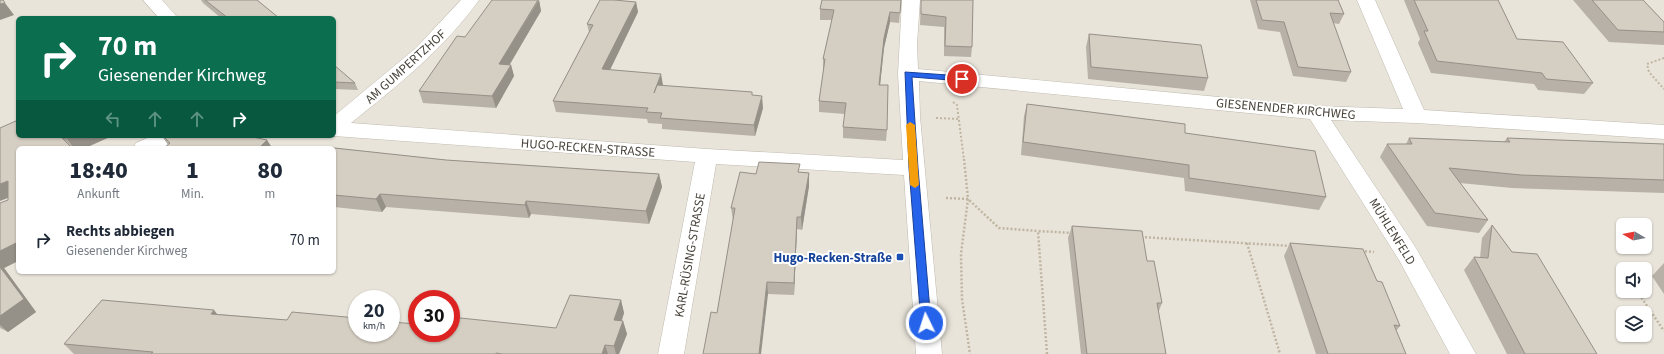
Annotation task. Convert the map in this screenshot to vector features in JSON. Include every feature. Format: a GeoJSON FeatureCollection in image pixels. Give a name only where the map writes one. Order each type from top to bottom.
{"type":"FeatureCollection","features":[{"type":"Feature","properties":{"kind":"street"},"geometry":{"type":"LineString","coordinates":[[152,0],[167,16]]}},
{"type":"Feature","properties":{"kind":"street","name":"AM GUMPERTZHOF"},"geometry":{"type":"LineString","coordinates":[[336,125],[384,88],[420,56],[449,26],[470,0]]}},
{"type":"Feature","properties":{"kind":"street"},"geometry":{"type":"LineString","coordinates":[[911,0],[908,44],[908,74],[913,168],[929,354]]}},
{"type":"Feature","properties":{"kind":"street"},"geometry":{"type":"LineString","coordinates":[[1366,0],[1416,116]]}},
{"type":"Feature","properties":{"kind":"street","name":"GIESENENDER KIRCHWEG"},"geometry":{"type":"LineString","coordinates":[[908,74],[1316,113],[1416,116],[1664,132]]}},
{"type":"Feature","properties":{"kind":"street","name":"MÜHLENFELD"},"geometry":{"type":"LineString","coordinates":[[1316,113],[1408,254],[1463,354]]}},
{"type":"Feature","properties":{"kind":"street","name":"HUGO-RECKEN-STRASSE"},"geometry":{"type":"LineString","coordinates":[[336,127],[707,156],[913,168]]}},
{"type":"Feature","properties":{"kind":"street"},"geometry":{"type":"LineString","coordinates":[[148,146],[166,138]]}},
{"type":"Feature","properties":{"kind":"street","name":"KARL-RÜSING-STRASSE"},"geometry":{"type":"LineString","coordinates":[[671,354],[707,156]]}},
{"type":"Feature","properties":{"kind":"path"},"geometry":{"type":"LineString","coordinates":[[1664,58],[1647,64],[1649,72],[1664,89]]}},
{"type":"Feature","properties":{"kind":"path"},"geometry":{"type":"LineString","coordinates":[[930,76],[940,90],[957,105],[968,199],[961,254],[962,299],[970,354]]}},
{"type":"Feature","properties":{"kind":"path"},"geometry":{"type":"LineString","coordinates":[[946,198],[968,199],[999,228],[1077,234]]}},
{"type":"Feature","properties":{"kind":"path"},"geometry":{"type":"LineString","coordinates":[[1038,232],[1047,354]]}},
{"type":"Feature","properties":{"kind":"path"},"geometry":{"type":"LineString","coordinates":[[1139,237],[1293,246]]}},
{"type":"Feature","properties":{"kind":"path"},"geometry":{"type":"LineString","coordinates":[[1247,243],[1280,354]]}},
{"type":"Feature","properties":{"kind":"path"},"geometry":{"type":"LineString","coordinates":[[1354,250],[1408,254]]}},
{"type":"Feature","properties":{"kind":"path"},"geometry":{"type":"LineString","coordinates":[[1642,298],[1664,331]]}},
{"type":"Feature","properties":{"kind":"shaded area"},"geometry":{"type":"Polygon","coordinates":[[[0,0],[1664,0],[1664,354],[0,354],[0,0]]]}},
{"type":"Feature","properties":{"kind":"building"},"geometry":{"type":"Polygon","coordinates":[[[0,0],[3,0],[5,3],[0,4],[0,0]]]}},
{"type":"Feature","properties":{"kind":"building"},"geometry":{"type":"Polygon","coordinates":[[[205,0],[257,0],[277,16],[225,16],[205,0]]]}},
{"type":"Feature","properties":{"kind":"building"},"geometry":{"type":"Polygon","coordinates":[[[492,0],[538,0],[499,64],[511,65],[492,96],[419,91],[457,36],[465,37],[492,0]]]}},
{"type":"Feature","properties":{"kind":"building"},"geometry":{"type":"Polygon","coordinates":[[[600,0],[636,2],[602,69],[661,74],[654,93],[657,85],[752,92],[752,95],[762,96],[754,125],[660,118],[662,113],[646,112],[648,108],[553,101],[593,25],[587,24],[600,0]]]}},
{"type":"Feature","properties":{"kind":"building"},"geometry":{"type":"Polygon","coordinates":[[[822,0],[901,0],[900,13],[890,12],[884,38],[879,85],[888,85],[887,130],[843,127],[846,103],[819,101],[825,59],[823,59],[834,10],[820,9],[822,0]]]}},
{"type":"Feature","properties":{"kind":"building"},"geometry":{"type":"Polygon","coordinates":[[[921,0],[973,0],[972,47],[945,46],[946,17],[921,14],[921,0]]]}},
{"type":"Feature","properties":{"kind":"building"},"geometry":{"type":"Polygon","coordinates":[[[1256,0],[1338,0],[1344,14],[1330,13],[1351,72],[1298,67],[1284,22],[1262,20],[1256,0]]]}},
{"type":"Feature","properties":{"kind":"building"},"geometry":{"type":"Polygon","coordinates":[[[1414,0],[1498,0],[1517,39],[1563,42],[1593,83],[1546,79],[1542,73],[1437,61],[1424,31],[1428,31],[1414,0]]]}},
{"type":"Feature","properties":{"kind":"building"},"geometry":{"type":"Polygon","coordinates":[[[1592,0],[1643,0],[1664,22],[1664,32],[1618,30],[1592,0]]]}},
{"type":"Feature","properties":{"kind":"building"},"geometry":{"type":"Polygon","coordinates":[[[1089,34],[1201,45],[1208,78],[1091,67],[1089,34]]]}},
{"type":"Feature","properties":{"kind":"building"},"geometry":{"type":"Polygon","coordinates":[[[336,67],[355,83],[336,82],[336,67]]]}},
{"type":"Feature","properties":{"kind":"building"},"geometry":{"type":"Polygon","coordinates":[[[1027,104],[1185,124],[1185,133],[1315,151],[1326,197],[1189,178],[1189,165],[1023,142],[1027,104]]]}},
{"type":"Feature","properties":{"kind":"building"},"geometry":{"type":"Polygon","coordinates":[[[16,121],[16,138],[62,138],[70,146],[16,146],[16,243],[0,251],[0,203],[8,200],[8,181],[0,184],[0,128],[16,121]]]}},
{"type":"Feature","properties":{"kind":"building"},"geometry":{"type":"Polygon","coordinates":[[[165,138],[258,138],[267,140],[261,146],[166,146],[170,143],[165,138]]]}},
{"type":"Feature","properties":{"kind":"building"},"geometry":{"type":"Polygon","coordinates":[[[1409,138],[1510,142],[1507,138],[1664,144],[1664,180],[1521,175],[1449,168],[1488,220],[1435,213],[1387,144],[1412,144],[1409,138]]]}},
{"type":"Feature","properties":{"kind":"building"},"geometry":{"type":"Polygon","coordinates":[[[336,148],[446,160],[659,174],[646,211],[526,201],[525,205],[380,194],[376,199],[336,195],[336,148]]]}},
{"type":"Feature","properties":{"kind":"building"},"geometry":{"type":"Polygon","coordinates":[[[759,162],[800,164],[798,172],[809,173],[801,217],[797,217],[794,283],[767,282],[759,354],[703,354],[711,312],[717,313],[735,208],[731,208],[740,172],[756,174],[759,162]]]}},
{"type":"Feature","properties":{"kind":"building"},"geometry":{"type":"Polygon","coordinates":[[[1492,225],[1512,252],[1537,254],[1597,354],[1525,354],[1474,257],[1488,258],[1492,225]]]}},
{"type":"Feature","properties":{"kind":"building"},"geometry":{"type":"Polygon","coordinates":[[[1072,226],[1142,231],[1147,261],[1154,261],[1162,303],[1157,303],[1166,354],[1087,354],[1072,226]]]}},
{"type":"Feature","properties":{"kind":"building"},"geometry":{"type":"Polygon","coordinates":[[[1290,243],[1363,249],[1377,281],[1382,282],[1400,326],[1394,325],[1406,354],[1328,354],[1290,243]]]}},
{"type":"Feature","properties":{"kind":"building"},"geometry":{"type":"Polygon","coordinates":[[[0,267],[24,299],[0,316],[0,267]]]}},
{"type":"Feature","properties":{"kind":"building"},"geometry":{"type":"Polygon","coordinates":[[[570,295],[621,300],[614,320],[623,321],[614,346],[605,345],[602,354],[151,354],[153,352],[64,344],[102,300],[214,310],[211,314],[287,320],[292,312],[348,317],[348,342],[400,342],[400,323],[408,323],[408,342],[460,342],[460,318],[556,328],[570,295]]]}},
{"type":"Feature","properties":{"kind":"slow traffic"},"geometry":{"type":"LineString","coordinates":[[910,125],[915,185]]}},
{"type":"Feature","properties":{"kind":"place","name":"Hugo-Recken-Straße"},"geometry":{"type":"Point","coordinates":[900,257]}},
{"type":"Feature","properties":{"kind":"route"},"geometry":{"type":"LineString","coordinates":[[926,323],[913,168],[908,74],[962,79]]}}]}
